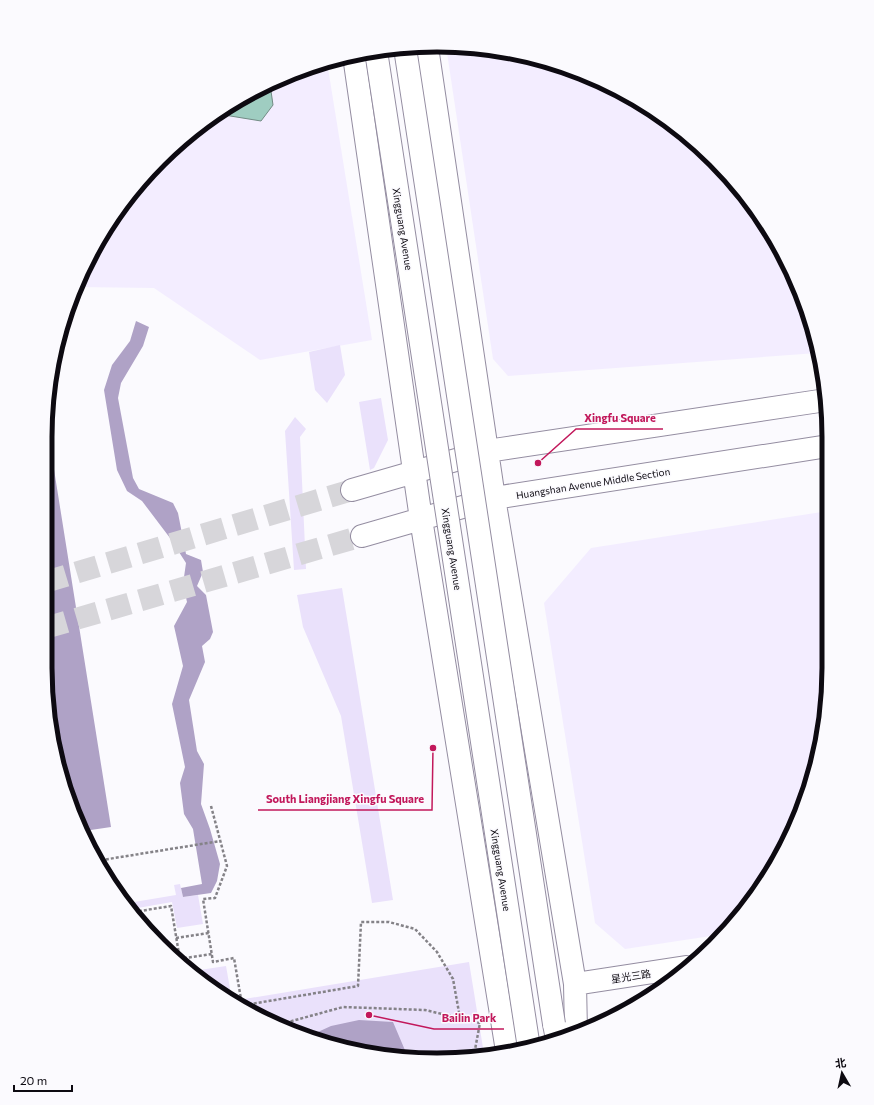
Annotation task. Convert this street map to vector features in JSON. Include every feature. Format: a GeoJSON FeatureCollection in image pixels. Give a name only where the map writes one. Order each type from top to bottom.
{"type":"FeatureCollection","features":[{"type":"Feature","properties":{"kind":"main road"},"geometry":{"type":"LineString","coordinates":[[428,52],[494,498],[575,984],[576,1027]]}},
{"type":"Feature","properties":{"kind":"main road"},"geometry":{"type":"LineString","coordinates":[[406,53],[556,1031]]}},
{"type":"Feature","properties":{"kind":"main road","name":"Xingguang Avenue"},"geometry":{"type":"LineString","coordinates":[[377,57],[528,1042]]}},
{"type":"Feature","properties":{"kind":"main road"},"geometry":{"type":"LineString","coordinates":[[355,61],[421,519],[505,1047]]}},
{"type":"Feature","properties":{"kind":"main road"},"geometry":{"type":"LineString","coordinates":[[352,490],[487,451],[820,401]]}},
{"type":"Feature","properties":{"kind":"main road","name":"Huangshan Avenue Middle Section"},"geometry":{"type":"LineString","coordinates":[[362,536],[494,498],[822,447]]}},
{"type":"Feature","properties":{"kind":"main road","name":"星光三路"},"geometry":{"type":"LineString","coordinates":[[575,984],[677,968]]}},
{"type":"Feature","properties":{"kind":"path"},"geometry":{"type":"LineString","coordinates":[[211,806],[227,866],[215,898],[203,899],[213,962],[234,958],[239,998]]}},
{"type":"Feature","properties":{"kind":"path"},"geometry":{"type":"LineString","coordinates":[[104,860],[220,841]]}},
{"type":"Feature","properties":{"kind":"path"},"geometry":{"type":"LineString","coordinates":[[139,911],[171,906],[179,953]]}},
{"type":"Feature","properties":{"kind":"path"},"geometry":{"type":"LineString","coordinates":[[250,1004],[358,986],[361,922],[389,922],[415,929],[437,952],[453,979],[460,1018]]}},
{"type":"Feature","properties":{"kind":"path"},"geometry":{"type":"LineString","coordinates":[[176,938],[208,933]]}},
{"type":"Feature","properties":{"kind":"path"},"geometry":{"type":"LineString","coordinates":[[185,959],[212,954]]}},
{"type":"Feature","properties":{"kind":"path"},"geometry":{"type":"LineString","coordinates":[[286,1022],[343,1007],[425,1010],[480,1023],[475,1051]]}},
{"type":"Feature","properties":{"kind":"shaded area"},"geometry":{"type":"Polygon","coordinates":[[[447,52],[487,55],[512,59],[561,72],[584,81],[630,104],[651,117],[691,148],[726,183],[757,223],[793,290],[802,313],[813,353],[508,376],[493,359],[447,52]]]}},
{"type":"Feature","properties":{"kind":"shaded area"},"geometry":{"type":"Polygon","coordinates":[[[328,68],[372,340],[260,360],[154,288],[82,287],[104,244],[117,223],[148,183],[183,148],[223,117],[245,104],[290,81],[328,68]]]}},
{"type":"Feature","properties":{"kind":"shaded area"},"geometry":{"type":"Polygon","coordinates":[[[136,321],[149,327],[143,346],[121,383],[118,398],[133,478],[139,489],[173,503],[178,513],[186,554],[201,560],[203,572],[197,586],[206,595],[213,632],[210,639],[202,646],[205,662],[189,700],[197,751],[204,764],[201,804],[220,864],[217,881],[211,893],[183,897],[181,888],[202,884],[193,829],[184,814],[180,783],[185,767],[172,704],[183,666],[174,626],[187,602],[183,584],[186,563],[170,538],[142,501],[127,491],[117,470],[104,390],[112,365],[130,341],[136,321]]]}},
{"type":"Feature","properties":{"kind":"shaded area"},"geometry":{"type":"Polygon","coordinates":[[[340,345],[345,375],[327,403],[315,390],[309,352],[340,345]]]}},
{"type":"Feature","properties":{"kind":"shaded area"},"geometry":{"type":"Polygon","coordinates":[[[381,398],[388,440],[374,468],[370,470],[359,402],[381,398]]]}},
{"type":"Feature","properties":{"kind":"shaded area"},"geometry":{"type":"Polygon","coordinates":[[[295,417],[306,429],[300,437],[306,569],[294,570],[285,431],[295,417]]]}},
{"type":"Feature","properties":{"kind":"shaded area"},"geometry":{"type":"Polygon","coordinates":[[[52,457],[111,827],[88,830],[72,792],[59,743],[55,718],[52,668],[52,457]]]}},
{"type":"Feature","properties":{"kind":"shaded area"},"geometry":{"type":"Polygon","coordinates":[[[822,512],[821,693],[815,743],[809,768],[793,815],[770,861],[742,902],[713,936],[625,949],[595,923],[544,603],[591,548],[822,512]]]}},
{"type":"Feature","properties":{"kind":"shaded area"},"geometry":{"type":"Polygon","coordinates":[[[342,588],[393,900],[372,903],[341,716],[303,627],[297,595],[342,588]]]}},
{"type":"Feature","properties":{"kind":"shaded area"},"geometry":{"type":"Polygon","coordinates":[[[180,884],[183,897],[198,895],[203,924],[177,928],[172,902],[137,908],[132,902],[176,895],[174,885],[180,884]]]}},
{"type":"Feature","properties":{"kind":"shaded area"},"geometry":{"type":"Polygon","coordinates":[[[469,962],[483,1050],[437,1053],[387,1050],[362,1046],[313,1033],[290,1024],[241,999],[469,962]]]}},
{"type":"Feature","properties":{"kind":"shaded area"},"geometry":{"type":"Polygon","coordinates":[[[226,966],[231,993],[223,988],[199,970],[226,966]]]}},
{"type":"Feature","properties":{"kind":"shaded area"},"geometry":{"type":"Polygon","coordinates":[[[359,1020],[393,1022],[406,1051],[362,1046],[315,1033],[331,1026],[359,1020]]]}},
{"type":"Feature","properties":{"kind":"building"},"geometry":{"type":"Polygon","coordinates":[[[271,90],[273,105],[261,121],[226,115],[271,90]]]}},
{"type":"Feature","properties":{"kind":"tunnel"},"geometry":{"type":"LineString","coordinates":[[52,580],[352,490]]}},
{"type":"Feature","properties":{"kind":"tunnel"},"geometry":{"type":"LineString","coordinates":[[52,626],[362,536]]}},
{"type":"Feature","properties":{"kind":"place","name":"Xingfu Square"},"geometry":{"type":"Point","coordinates":[538,463]}},
{"type":"Feature","properties":{"kind":"place","name":"South Liangjiang Xingfu Square"},"geometry":{"type":"Point","coordinates":[433,748]}},
{"type":"Feature","properties":{"kind":"place","name":"Bailin Park"},"geometry":{"type":"Point","coordinates":[369,1015]}}]}
